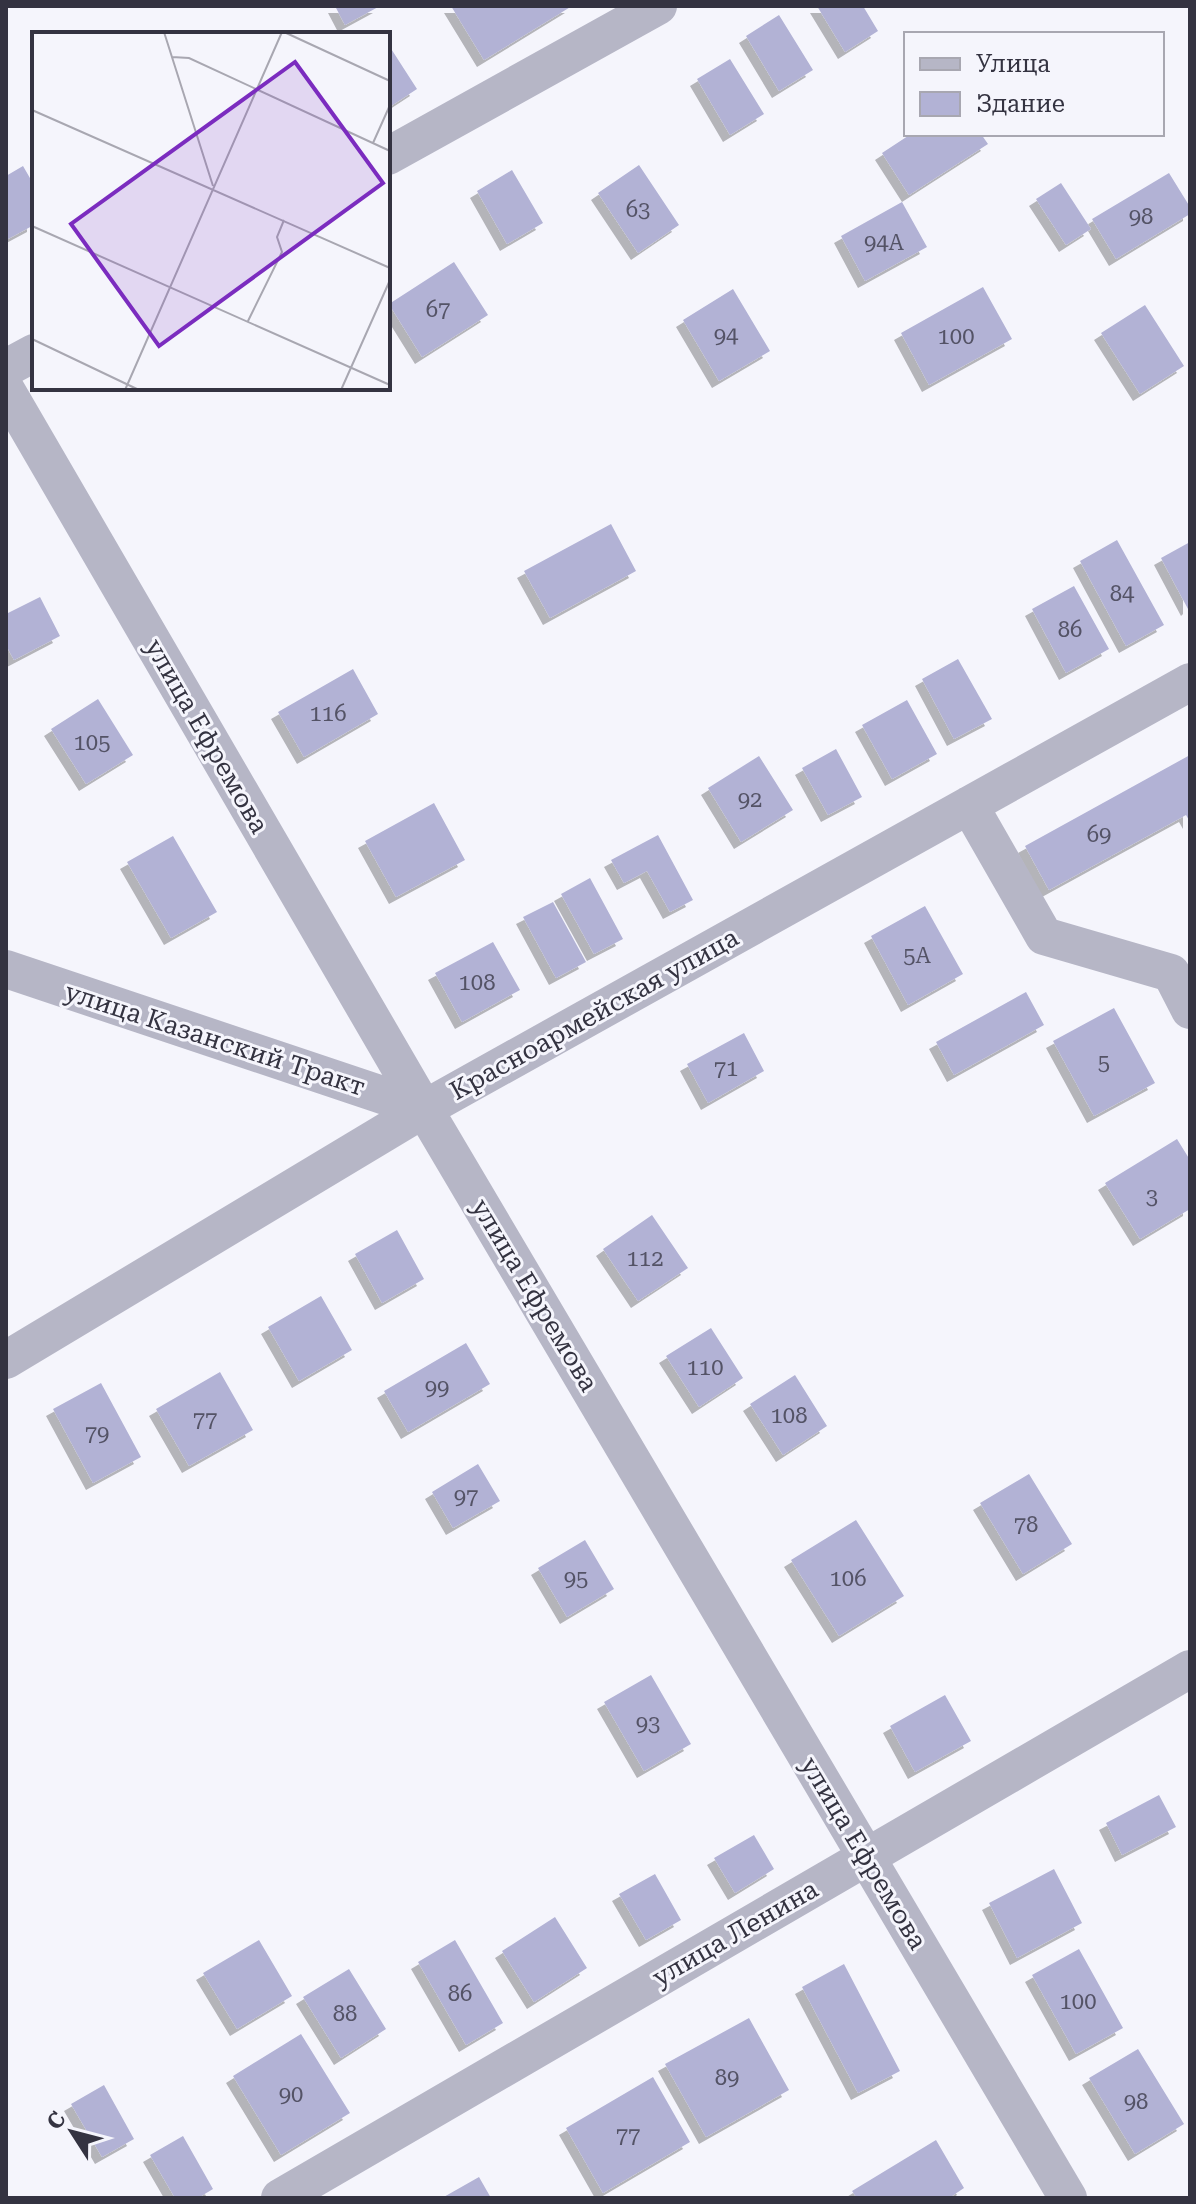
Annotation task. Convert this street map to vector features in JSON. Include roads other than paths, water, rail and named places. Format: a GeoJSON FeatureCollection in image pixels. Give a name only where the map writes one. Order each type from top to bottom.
{"type":"FeatureCollection","features":[{"type":"Feature","properties":{"kind":"street"},"geometry":{"type":"LineString","coordinates":[[390,155],[658,6]]}},
{"type":"Feature","properties":{"kind":"street"},"geometry":{"type":"LineString","coordinates":[[6,368],[32,354]]}},
{"type":"Feature","properties":{"kind":"street","name":"улица Ефремова"},"geometry":{"type":"LineString","coordinates":[[6,390],[424,1109],[1068,2198]]}},
{"type":"Feature","properties":{"kind":"street","name":"Красноармейская улица"},"geometry":{"type":"LineString","coordinates":[[6,1360],[424,1109],[1190,682]]}},
{"type":"Feature","properties":{"kind":"street"},"geometry":{"type":"LineString","coordinates":[[969,805],[1044,936],[1171,973],[1190,1010]]}},
{"type":"Feature","properties":{"kind":"street","name":"улица Казанский Тракт"},"geometry":{"type":"LineString","coordinates":[[6,969],[424,1109]]}},
{"type":"Feature","properties":{"kind":"street","name":"улица Ленина"},"geometry":{"type":"LineString","coordinates":[[280,2198],[1190,1669]]}}]}
